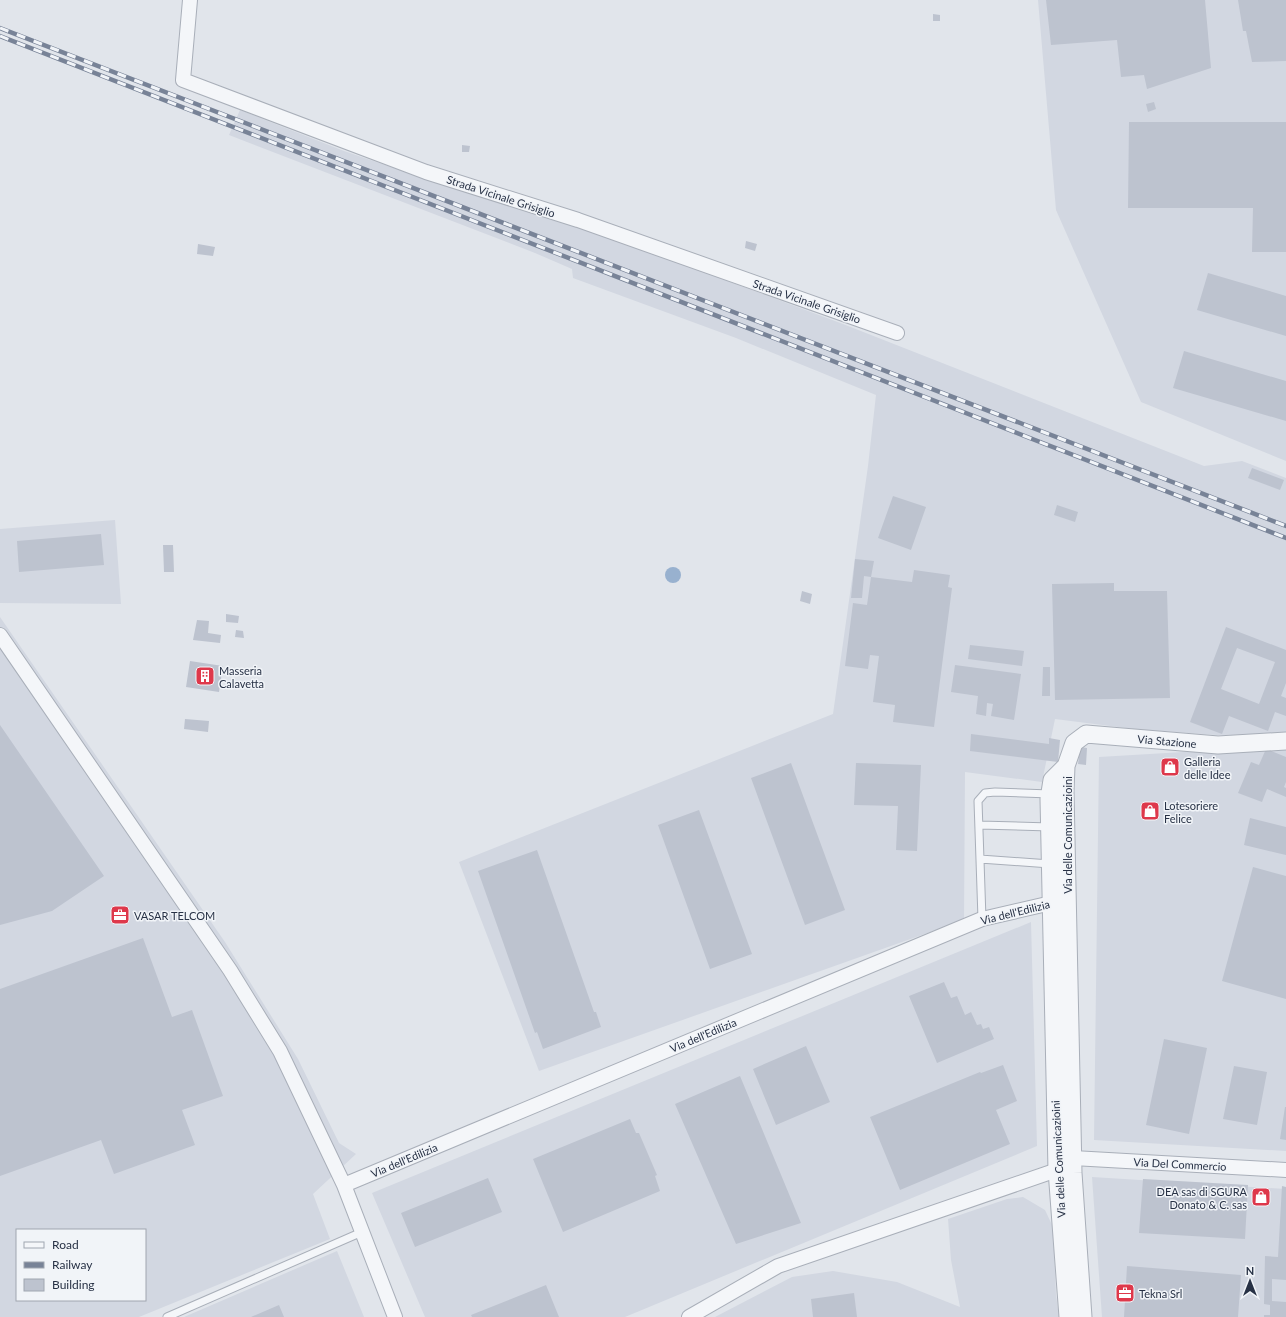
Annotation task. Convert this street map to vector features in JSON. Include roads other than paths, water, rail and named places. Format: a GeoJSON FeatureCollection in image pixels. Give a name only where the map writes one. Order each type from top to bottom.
{"type":"FeatureCollection","features":[{"type":"Feature","properties":{"kind":"street","name":"Strada Vicinale Grisiglio"},"geometry":{"type":"LineString","coordinates":[[190,0],[183,80],[426,172],[578,220],[897,333]]}},
{"type":"Feature","properties":{"kind":"street"},"geometry":{"type":"LineString","coordinates":[[0,635],[230,970],[280,1051],[344,1185],[395,1317]]}},
{"type":"Feature","properties":{"kind":"street","name":"Via Stazione"},"geometry":{"type":"LineString","coordinates":[[1066,766],[1074,743],[1086,734],[1218,745],[1286,741]]}},
{"type":"Feature","properties":{"kind":"street","name":"Via delle Comunicazioini"},"geometry":{"type":"LineString","coordinates":[[1066,766],[1052,780],[1050,794],[1050,864],[1059,901],[1073,1173],[1083,1317]]}},
{"type":"Feature","properties":{"kind":"street","name":"Via delle Comunicazioini"},"geometry":{"type":"LineString","coordinates":[[1066,766],[1059,901],[1057,1170],[1068,1317]]}},
{"type":"Feature","properties":{"kind":"street","name":"Via dell'Edilizia"},"geometry":{"type":"LineString","coordinates":[[344,1185],[982,919],[1059,901]]}},
{"type":"Feature","properties":{"kind":"street","name":"Via Del Commercio"},"geometry":{"type":"LineString","coordinates":[[1073,1158],[1286,1170]]}},
{"type":"Feature","properties":{"kind":"street"},"geometry":{"type":"LineString","coordinates":[[689,1317],[778,1266],[1057,1170]]}},
{"type":"Feature","properties":{"kind":"lane"},"geometry":{"type":"LineString","coordinates":[[982,919],[978,801],[985,793],[995,792],[1050,794]]}},
{"type":"Feature","properties":{"kind":"lane"},"geometry":{"type":"LineString","coordinates":[[979,825],[1050,828]]}},
{"type":"Feature","properties":{"kind":"lane"},"geometry":{"type":"LineString","coordinates":[[980,859],[1050,864]]}},
{"type":"Feature","properties":{"kind":"lane"},"geometry":{"type":"LineString","coordinates":[[167,1317],[362,1232]]}},
{"type":"Feature","properties":{"kind":"water"},"geometry":{"type":"Polygon","coordinates":[[[673,567],[679,569],[681,575],[679,581],[673,583],[667,581],[665,575],[667,569],[673,567]]]}},
{"type":"Feature","properties":{"kind":"railway"},"geometry":{"type":"LineString","coordinates":[[0,28],[1286,526]]}},
{"type":"Feature","properties":{"kind":"railway"},"geometry":{"type":"LineString","coordinates":[[0,36],[1286,538]]}},
{"type":"Feature","properties":{"kind":"place","name":"Masseria Calavetta"},"geometry":{"type":"Point","coordinates":[205,676]}},
{"type":"Feature","properties":{"kind":"place","name":"Galleria delle Idee"},"geometry":{"type":"Point","coordinates":[1170,767]}},
{"type":"Feature","properties":{"kind":"place","name":"Lotesoriere Felice"},"geometry":{"type":"Point","coordinates":[1150,811]}},
{"type":"Feature","properties":{"kind":"place","name":"VASAR TELCOM"},"geometry":{"type":"Point","coordinates":[120,915]}},
{"type":"Feature","properties":{"kind":"place","name":"DEA sas di SGURA Donato & C. sas"},"geometry":{"type":"Point","coordinates":[1261,1197]}},
{"type":"Feature","properties":{"kind":"place","name":"Tekna Srl"},"geometry":{"type":"Point","coordinates":[1125,1293]}}]}
